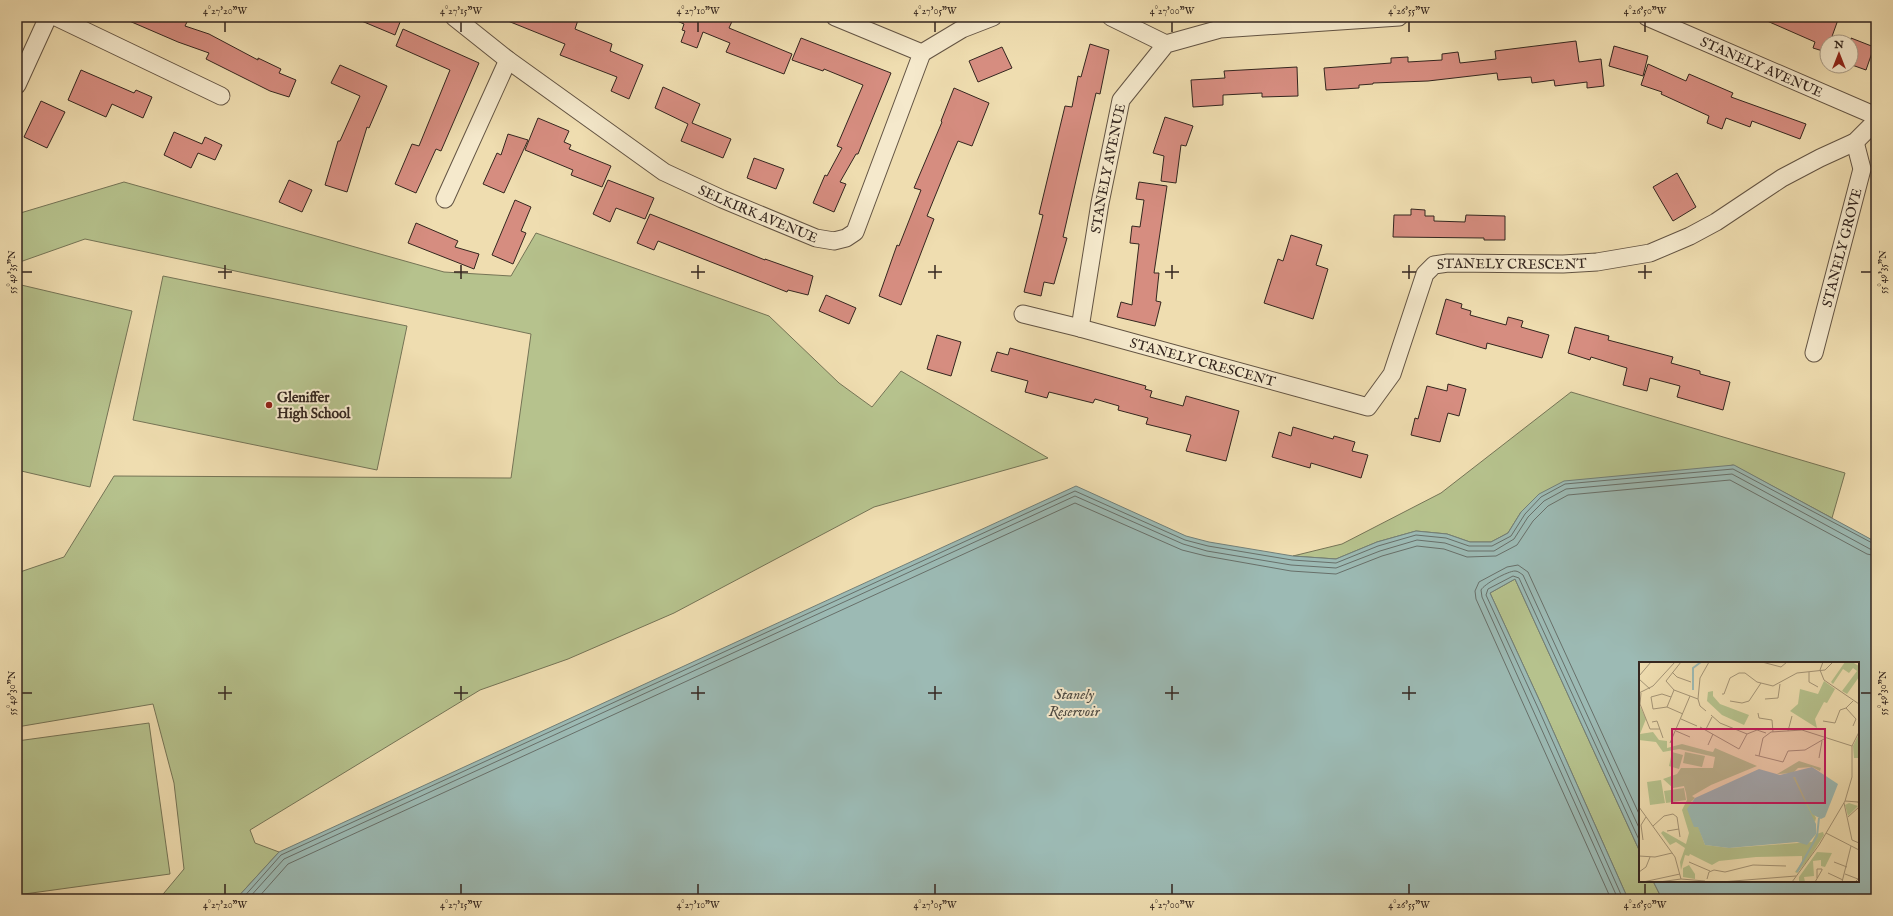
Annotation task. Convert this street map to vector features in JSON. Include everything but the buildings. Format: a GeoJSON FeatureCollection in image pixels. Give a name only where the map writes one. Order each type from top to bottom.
{"type":"FeatureCollection","features":[{"type":"Feature","properties":{"kind":"street"},"geometry":{"type":"LineString","coordinates":[[17,85],[48,17]]}},
{"type":"Feature","properties":{"kind":"street"},"geometry":{"type":"LineString","coordinates":[[56,17],[222,96]]}},
{"type":"Feature","properties":{"kind":"street","name":"SELKIRK AVENUE"},"geometry":{"type":"LineString","coordinates":[[454,17],[508,60],[664,172],[722,199],[816,238],[834,241],[846,238],[854,232],[922,53]]}},
{"type":"Feature","properties":{"kind":"street"},"geometry":{"type":"LineString","coordinates":[[835,17],[922,53],[962,29],[993,17]]}},
{"type":"Feature","properties":{"kind":"street"},"geometry":{"type":"LineString","coordinates":[[1111,17],[1166,44],[1250,22],[1399,17]]}},
{"type":"Feature","properties":{"kind":"street","name":"STANELY AVENUE"},"geometry":{"type":"LineString","coordinates":[[1647,17],[1876,116]]}},
{"type":"Feature","properties":{"kind":"street","name":"STANELY AVENUE"},"geometry":{"type":"LineString","coordinates":[[1080,328],[1100,203],[1122,100],[1166,44]]}},
{"type":"Feature","properties":{"kind":"street"},"geometry":{"type":"LineString","coordinates":[[445,199],[508,60]]}},
{"type":"Feature","properties":{"kind":"street","name":"STANELY CRESCENT"},"geometry":{"type":"LineString","coordinates":[[1023,314],[1080,328],[1368,407],[1392,374],[1425,274],[1434,265],[1448,262],[1563,264],[1597,262],[1650,252],[1690,236],[1716,222],[1782,178],[1820,158],[1856,142],[1876,121]]}},
{"type":"Feature","properties":{"kind":"street","name":"STANELY GROVE"},"geometry":{"type":"LineString","coordinates":[[1814,353],[1862,169],[1856,142]]}},
{"type":"Feature","properties":{"kind":"green space"},"geometry":{"type":"Polygon","coordinates":[[[124,182],[444,272],[511,276],[536,233],[769,316],[839,383],[872,407],[901,371],[1048,458],[874,507],[674,613],[568,659],[480,690],[250,830],[255,843],[279,852],[236,899],[159,899],[184,869],[174,783],[153,704],[17,727],[17,573],[64,557],[114,476],[511,478],[531,334],[85,239],[17,263],[17,214],[124,182]]]}},
{"type":"Feature","properties":{"kind":"green space"},"geometry":{"type":"Polygon","coordinates":[[[163,276],[407,326],[377,470],[133,420],[163,276]]]}},
{"type":"Feature","properties":{"kind":"green space"},"geometry":{"type":"Polygon","coordinates":[[[17,284],[132,311],[90,487],[17,470],[17,284]]]}},
{"type":"Feature","properties":{"kind":"green space"},"geometry":{"type":"Polygon","coordinates":[[[1571,392],[1845,473],[1832,518],[1733,465],[1521,512],[1508,533],[1491,542],[1470,542],[1447,534],[1416,531],[1377,542],[1336,559],[1293,556],[1342,544],[1441,493],[1571,392]]]}},
{"type":"Feature","properties":{"kind":"green space"},"geometry":{"type":"Polygon","coordinates":[[[1515,579],[1639,850],[1639,882],[1654,882],[1662,899],[1628,899],[1490,593],[1515,579]]]}},
{"type":"Feature","properties":{"kind":"green space"},"geometry":{"type":"Polygon","coordinates":[[[149,723],[170,874],[17,895],[17,741],[149,723]]]}},
{"type":"Feature","properties":{"kind":"water","name":"Stanely Reservoir"},"geometry":{"type":"Polygon","coordinates":[[[1734,465],[1876,542],[1876,899],[1662,899],[1654,882],[1859,882],[1859,662],[1639,662],[1639,850],[1515,579],[1490,593],[1628,899],[236,899],[279,852],[1076,486],[1186,536],[1209,542],[1293,556],[1336,559],[1377,542],[1416,531],[1447,534],[1470,542],[1491,542],[1508,533],[1521,512],[1539,494],[1564,481],[1734,465]]]}},
{"type":"Feature","properties":{"kind":"place","name":"Gleniffer High School"},"geometry":{"type":"Point","coordinates":[269,405]}}]}
